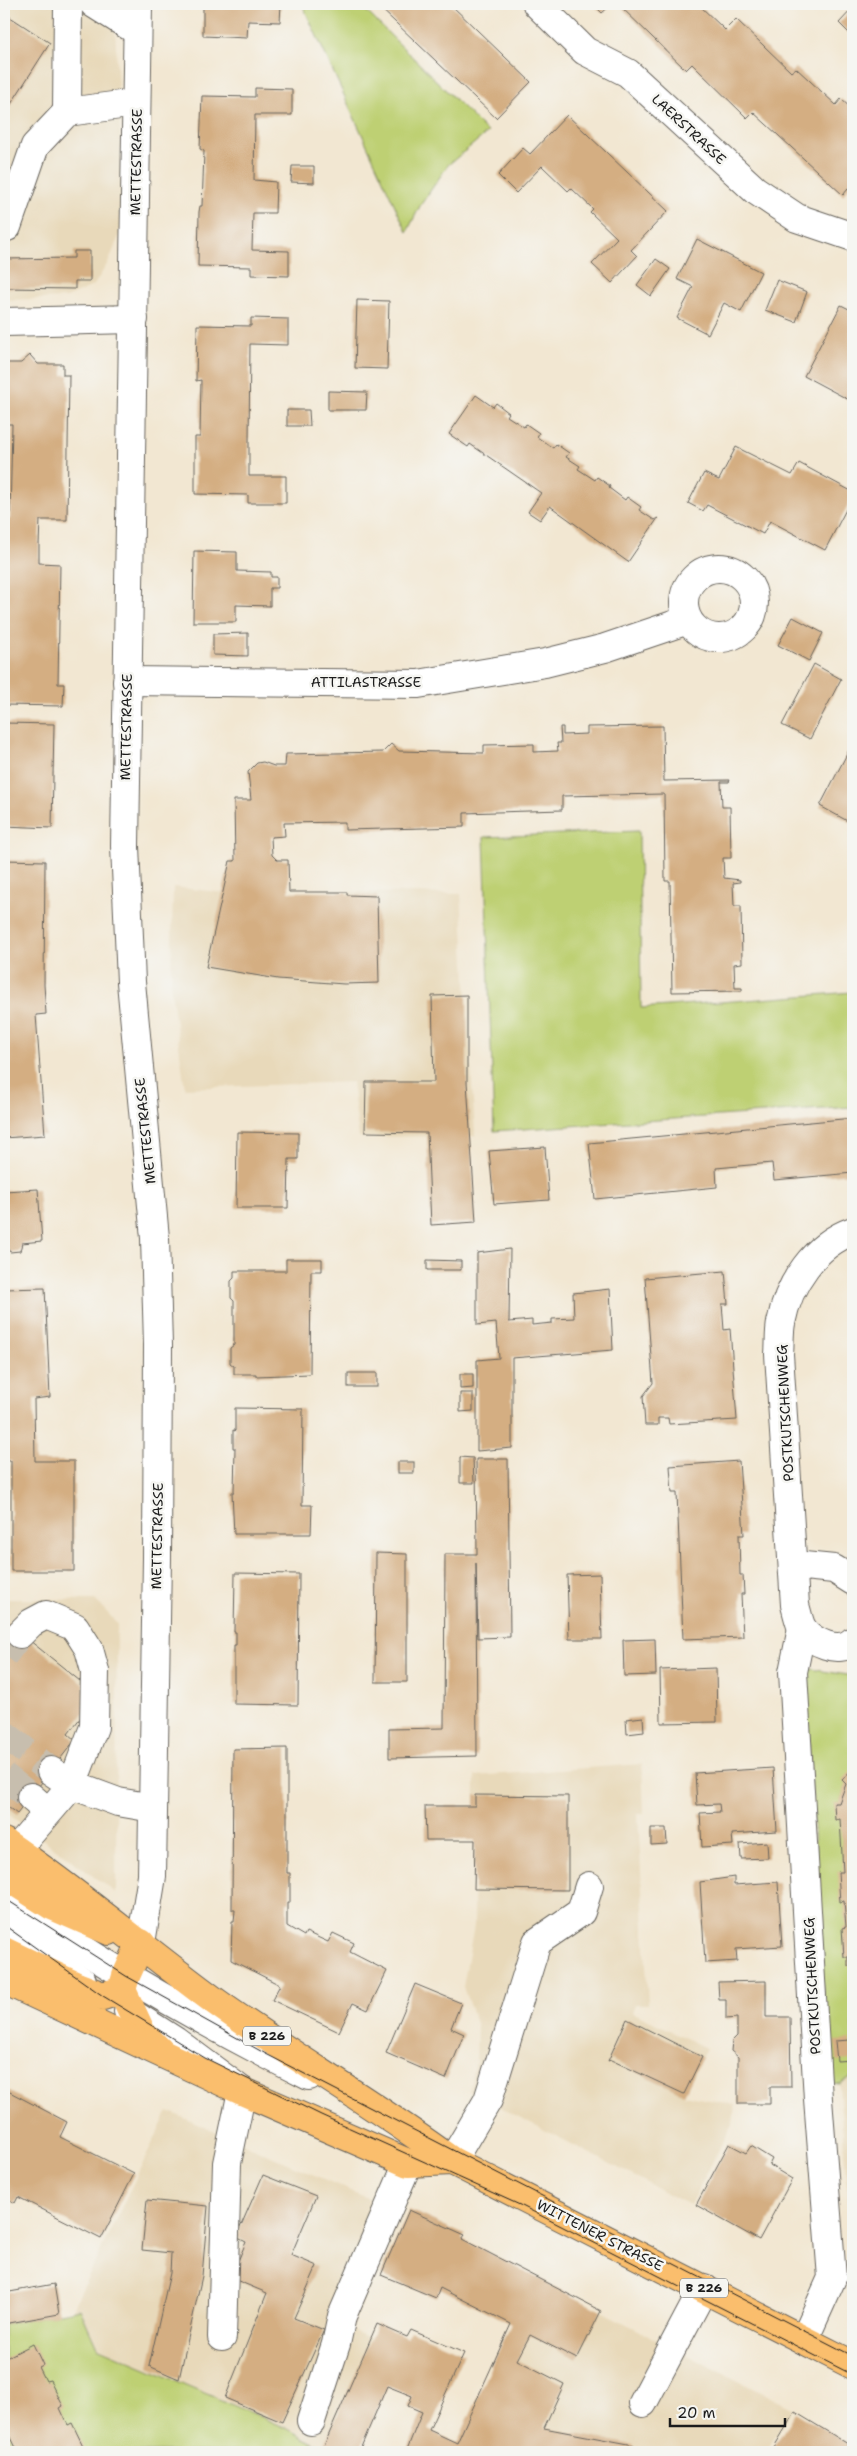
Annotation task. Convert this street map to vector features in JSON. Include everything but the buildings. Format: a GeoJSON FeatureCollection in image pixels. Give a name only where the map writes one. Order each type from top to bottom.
{"type":"FeatureCollection","features":[{"type":"Feature","properties":{"kind":"main road","name":"WITTENER STRASSE"},"geometry":{"type":"LineString","coordinates":[[10,1846],[141,1942],[217,2002],[398,2122],[452,2161],[853,2365]]}},
{"type":"Feature","properties":{"kind":"main road","name":"WITTENER STRASSE"},"geometry":{"type":"LineString","coordinates":[[4,1875],[52,1906],[94,1925],[141,1942]]}},
{"type":"Feature","properties":{"kind":"main road"},"geometry":{"type":"LineString","coordinates":[[4,1951],[77,1986],[121,1994],[141,1942]]}},
{"type":"Feature","properties":{"kind":"main road","name":"WITTENER STRASSE"},"geometry":{"type":"LineString","coordinates":[[4,1980],[242,2091],[408,2163],[452,2161]]}},
{"type":"Feature","properties":{"kind":"main road","name":"WITTENER STRASSE"},"geometry":{"type":"LineString","coordinates":[[121,1994],[142,2033],[165,2056]]}},
{"type":"Feature","properties":{"kind":"street"},"geometry":{"type":"LineString","coordinates":[[67,112],[68,4]]}},
{"type":"Feature","properties":{"kind":"street"},"geometry":{"type":"LineString","coordinates":[[94,4],[138,31]]}},
{"type":"Feature","properties":{"kind":"street","name":"METTESTRASSE"},"geometry":{"type":"LineString","coordinates":[[138,4],[125,846],[130,972],[155,1238],[158,1345],[152,1876],[141,1942]]}},
{"type":"Feature","properties":{"kind":"street","name":"LAERSTRASSE"},"geometry":{"type":"LineString","coordinates":[[537,4],[585,51],[628,73],[755,190],[797,218],[853,237]]}},
{"type":"Feature","properties":{"kind":"street"},"geometry":{"type":"LineString","coordinates":[[4,228],[7,227],[35,146],[67,112],[136,103]]}},
{"type":"Feature","properties":{"kind":"street"},"geometry":{"type":"LineString","coordinates":[[4,322],[134,319]]}},
{"type":"Feature","properties":{"kind":"street","name":"ATTILASTRASSE"},"geometry":{"type":"LineString","coordinates":[[127,680],[418,684],[545,663],[605,648],[688,620]]}},
{"type":"Feature","properties":{"kind":"street","name":"POSTKUTSCHENWEG"},"geometry":{"type":"LineString","coordinates":[[804,2340],[832,2278],[818,2099],[792,1672],[802,1628],[795,1605],[794,1565],[779,1354],[781,1322],[791,1293],[804,1269],[823,1248],[853,1231]]}},
{"type":"Feature","properties":{"kind":"street"},"geometry":{"type":"LineString","coordinates":[[794,1565],[834,1569],[853,1581]]}},
{"type":"Feature","properties":{"kind":"street"},"geometry":{"type":"LineString","coordinates":[[10,1846],[39,1804],[62,1778],[94,1727],[95,1670],[89,1649],[75,1627],[46,1615],[31,1623],[20,1634]]}},
{"type":"Feature","properties":{"kind":"street"},"geometry":{"type":"LineString","coordinates":[[802,1628],[817,1641],[835,1648],[850,1645],[853,1641]]}},
{"type":"Feature","properties":{"kind":"street"},"geometry":{"type":"LineString","coordinates":[[62,1778],[118,1802],[153,1808]]}},
{"type":"Feature","properties":{"kind":"street"},"geometry":{"type":"LineString","coordinates":[[452,2161],[488,2100],[537,1942],[581,1912],[589,1886]]}},
{"type":"Feature","properties":{"kind":"street"},"geometry":{"type":"LineString","coordinates":[[4,1898],[175,2041],[242,2091],[227,2163],[222,2337]]}},
{"type":"Feature","properties":{"kind":"street"},"geometry":{"type":"LineString","coordinates":[[4,1925],[121,1994],[266,2054],[398,2122]]}},
{"type":"Feature","properties":{"kind":"street"},"geometry":{"type":"LineString","coordinates":[[312,2422],[336,2344],[342,2316],[408,2163]]}},
{"type":"Feature","properties":{"kind":"street"},"geometry":{"type":"LineString","coordinates":[[643,2403],[704,2288]]}},
{"type":"Feature","properties":{"kind":"shaded area"},"geometry":{"type":"Polygon","coordinates":[[[4,4],[114,4],[123,202],[121,231],[109,261],[94,285],[67,298],[4,300],[4,4]]]}},
{"type":"Feature","properties":{"kind":"shaded area"},"geometry":{"type":"Polygon","coordinates":[[[173,887],[287,900],[291,891],[461,894],[475,1136],[359,1137],[352,1082],[185,1088],[171,989],[173,887]]]}},
{"type":"Feature","properties":{"kind":"shaded area"},"geometry":{"type":"Polygon","coordinates":[[[4,1599],[95,1600],[117,1623],[116,1893],[4,1811],[4,1599]]]}},
{"type":"Feature","properties":{"kind":"shaded area"},"geometry":{"type":"Polygon","coordinates":[[[642,1764],[644,1814],[638,1814],[648,2004],[635,2004],[632,2012],[706,2048],[684,2095],[735,2105],[733,2123],[690,2205],[469,2091],[476,2062],[477,2026],[463,1987],[474,1926],[475,1776],[642,1764]]]}},
{"type":"Feature","properties":{"kind":"shaded area"},"geometry":{"type":"Polygon","coordinates":[[[853,2076],[853,2267],[839,2084],[853,2076]]]}},
{"type":"Feature","properties":{"kind":"shaded area"},"geometry":{"type":"Polygon","coordinates":[[[168,2111],[399,2212],[351,2330],[371,2339],[323,2448],[284,2427],[97,2347],[80,2310],[71,2312],[168,2111]]]}},
{"type":"Feature","properties":{"kind":"shaded area"},"geometry":{"type":"Polygon","coordinates":[[[601,2311],[792,2408],[766,2452],[454,2452],[511,2324],[577,2359],[601,2311]]]}},
{"type":"Feature","properties":{"kind":"green space"},"geometry":{"type":"Polygon","coordinates":[[[302,4],[359,4],[488,132],[448,165],[420,206],[407,232],[302,4]]]}},
{"type":"Feature","properties":{"kind":"green space"},"geometry":{"type":"Polygon","coordinates":[[[639,831],[641,1008],[853,992],[853,1107],[494,1131],[484,837],[639,831]]]}},
{"type":"Feature","properties":{"kind":"green space"},"geometry":{"type":"Polygon","coordinates":[[[805,1668],[853,1676],[853,2076],[839,2084],[828,2083],[805,1668]]]}},
{"type":"Feature","properties":{"kind":"green space"},"geometry":{"type":"Polygon","coordinates":[[[80,2309],[97,2347],[284,2427],[323,2448],[344,2452],[4,2452],[4,2324],[80,2309]]]}},
{"type":"Feature","properties":{"kind":"tunnel"},"geometry":{"type":"LineString","coordinates":[[4,1655],[20,1634]]}},
{"type":"Feature","properties":{"kind":"tunnel"},"geometry":{"type":"LineString","coordinates":[[4,1734],[51,1771]]}},
{"type":"Feature","properties":{"kind":"tunnel"},"geometry":{"type":"LineString","coordinates":[[4,1776],[31,1797]]}},
{"type":"Feature","properties":{"kind":"tram line"},"geometry":{"type":"LineString","coordinates":[[4,1898],[126,1976],[266,2054],[853,2356]]}},
{"type":"Feature","properties":{"kind":"tram line"},"geometry":{"type":"LineString","coordinates":[[4,1925],[103,1996],[205,2058],[321,2115],[522,2206],[853,2375]]}}]}
